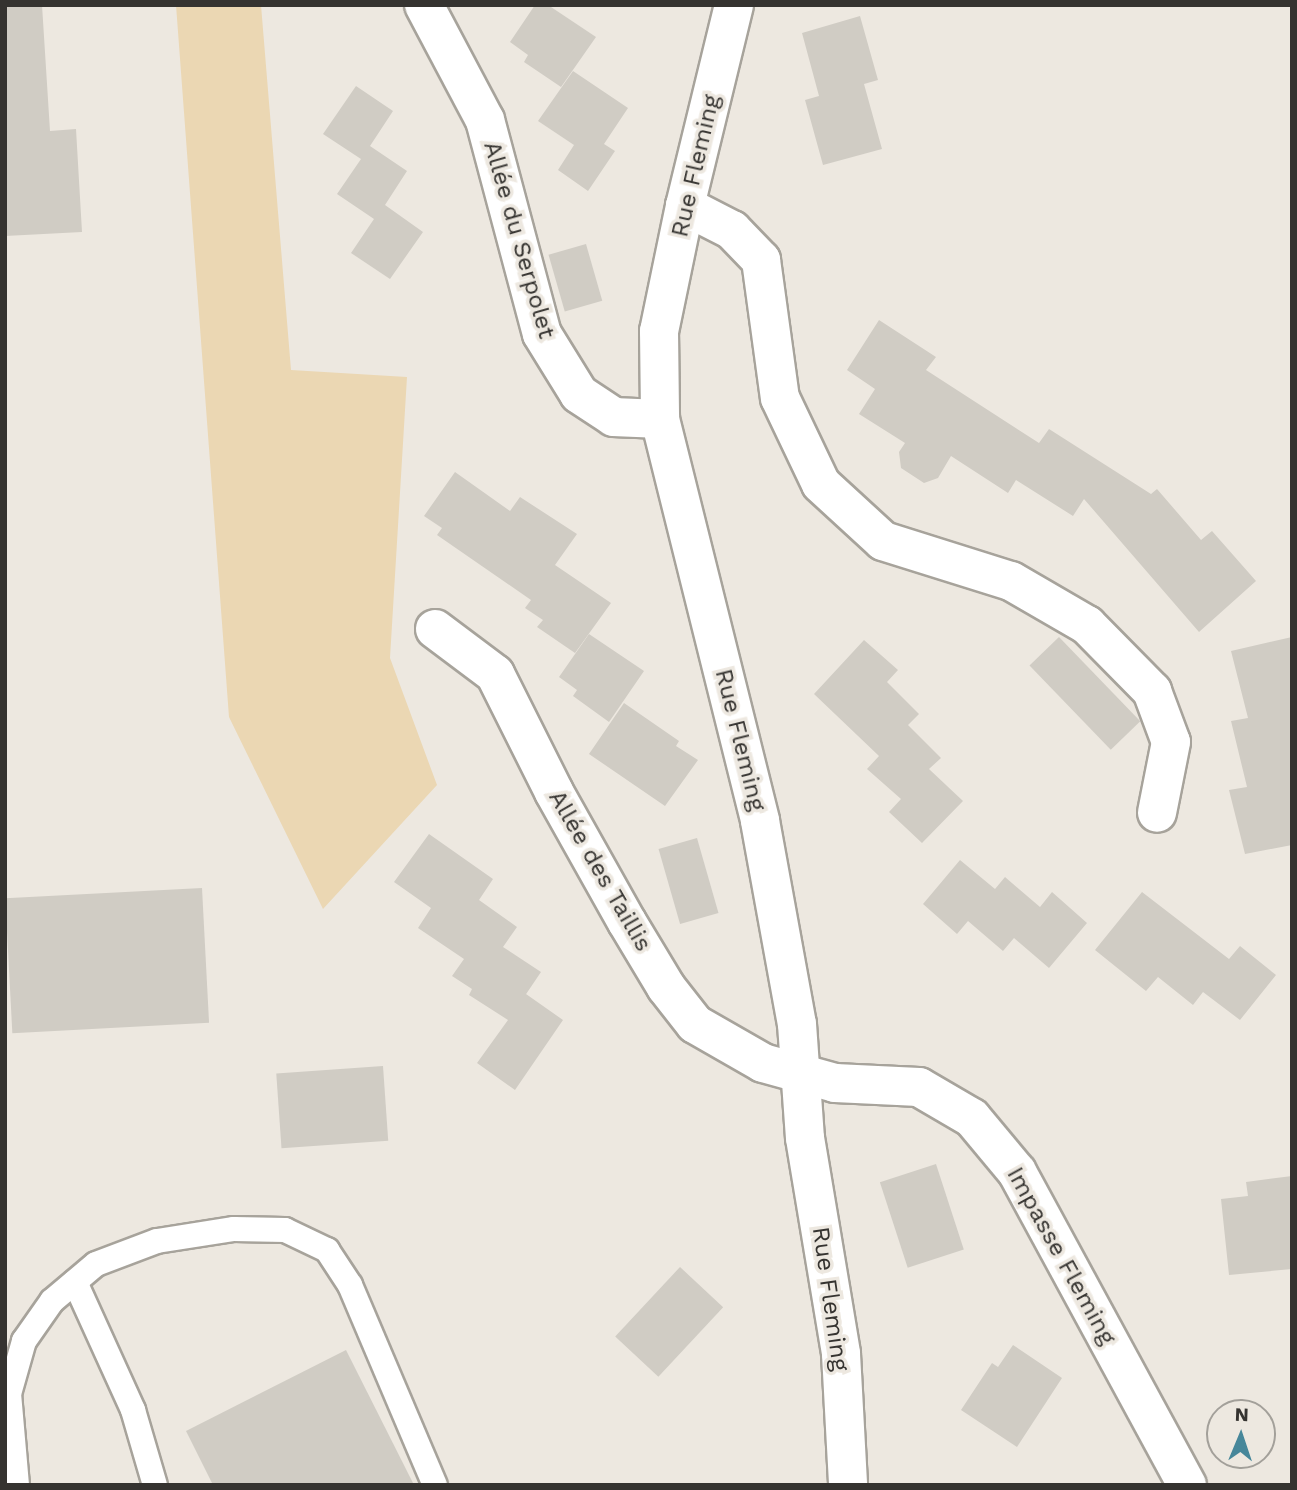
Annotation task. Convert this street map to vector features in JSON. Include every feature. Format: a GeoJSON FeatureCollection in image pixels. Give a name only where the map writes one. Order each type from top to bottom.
{"type":"FeatureCollection","features":[{"type":"Feature","properties":{"kind":"street","name":"Allée du Serpolet"},"geometry":{"type":"LineString","coordinates":[[424,5],[485,120],[542,334],[579,394],[614,417],[660,419]]}},
{"type":"Feature","properties":{"kind":"street","name":"Rue Fleming"},"geometry":{"type":"LineString","coordinates":[[727,8],[659,331],[660,419],[760,821],[797,1024],[804,1138],[841,1354],[848,1485]]}},
{"type":"Feature","properties":{"kind":"street"},"geometry":{"type":"LineString","coordinates":[[685,206],[732,230],[761,260],[780,398],[821,484],[883,541],[1011,581],[1087,625],[1152,691],[1171,742],[1157,813]]}},
{"type":"Feature","properties":{"kind":"street","name":"Allée des Taillis"},"geometry":{"type":"LineString","coordinates":[[435,629],[495,674],[554,792],[627,922],[666,986],[695,1024],[763,1063],[801,1074]]}},
{"type":"Feature","properties":{"kind":"street","name":"Impasse Fleming"},"geometry":{"type":"LineString","coordinates":[[801,1074],[835,1083],[919,1087],[972,1118],[1017,1171],[1187,1485]]}},
{"type":"Feature","properties":{"kind":"lane"},"geometry":{"type":"LineString","coordinates":[[17,1485],[9,1394],[24,1341],[52,1301],[96,1264],[157,1241],[234,1229],[285,1230],[327,1251],[350,1285],[435,1485]]}},
{"type":"Feature","properties":{"kind":"lane"},"geometry":{"type":"LineString","coordinates":[[75,1282],[133,1410],[155,1485]]}},
{"type":"Feature","properties":{"kind":"shaded area"},"geometry":{"type":"Polygon","coordinates":[[[176,5],[261,5],[291,370],[407,377],[390,658],[437,785],[323,909],[229,717],[176,5]]]}},
{"type":"Feature","properties":{"kind":"building"},"geometry":{"type":"Polygon","coordinates":[[[5,5],[42,5],[50,131],[76,129],[82,232],[5,236],[5,5]]]}},
{"type":"Feature","properties":{"kind":"building"},"geometry":{"type":"Polygon","coordinates":[[[535,5],[548,5],[596,37],[561,87],[524,62],[528,55],[510,42],[535,5]]]}},
{"type":"Feature","properties":{"kind":"building"},"geometry":{"type":"Polygon","coordinates":[[[860,16],[878,80],[864,84],[882,149],[823,165],[805,100],[819,96],[802,33],[860,16]]]}},
{"type":"Feature","properties":{"kind":"building"},"geometry":{"type":"Polygon","coordinates":[[[573,71],[628,108],[604,144],[615,151],[588,191],[558,170],[574,145],[538,121],[573,71]]]}},
{"type":"Feature","properties":{"kind":"building"},"geometry":{"type":"Polygon","coordinates":[[[356,86],[393,111],[370,146],[407,171],[385,205],[423,232],[390,279],[351,253],[374,219],[337,194],[361,159],[323,134],[356,86]]]}},
{"type":"Feature","properties":{"kind":"building"},"geometry":{"type":"Polygon","coordinates":[[[586,244],[602,301],[565,311],[549,255],[586,244]]]}},
{"type":"Feature","properties":{"kind":"building"},"geometry":{"type":"Polygon","coordinates":[[[879,320],[936,357],[926,370],[1039,443],[1049,429],[1151,494],[1157,489],[1201,540],[1212,531],[1256,581],[1199,632],[1084,499],[1073,516],[1016,480],[1008,493],[951,456],[938,478],[924,483],[901,468],[899,452],[905,443],[859,414],[875,389],[847,370],[879,320]]]}},
{"type":"Feature","properties":{"kind":"building"},"geometry":{"type":"Polygon","coordinates":[[[455,472],[510,511],[520,497],[577,534],[555,565],[611,603],[575,653],[537,627],[543,620],[525,608],[531,600],[437,535],[442,528],[424,516],[455,472]]]}},
{"type":"Feature","properties":{"kind":"building"},"geometry":{"type":"Polygon","coordinates":[[[589,634],[644,671],[609,722],[573,696],[577,690],[559,677],[589,634]]]}},
{"type":"Feature","properties":{"kind":"building"},"geometry":{"type":"Polygon","coordinates":[[[1059,637],[1140,721],[1111,750],[1030,665],[1059,637]]]}},
{"type":"Feature","properties":{"kind":"building"},"geometry":{"type":"Polygon","coordinates":[[[1292,637],[1292,845],[1245,854],[1229,790],[1247,787],[1231,721],[1248,718],[1231,651],[1292,637]]]}},
{"type":"Feature","properties":{"kind":"building"},"geometry":{"type":"Polygon","coordinates":[[[864,640],[898,670],[887,682],[919,714],[908,725],[941,758],[929,769],[963,801],[922,843],[889,812],[901,799],[867,769],[879,756],[814,694],[864,640]]]}},
{"type":"Feature","properties":{"kind":"building"},"geometry":{"type":"Polygon","coordinates":[[[624,703],[679,741],[676,746],[698,760],[665,806],[589,754],[624,703]]]}},
{"type":"Feature","properties":{"kind":"building"},"geometry":{"type":"Polygon","coordinates":[[[429,834],[493,879],[479,900],[517,927],[503,947],[541,972],[526,994],[563,1020],[515,1090],[477,1063],[508,1020],[469,995],[472,989],[452,976],[464,959],[418,928],[431,908],[394,882],[429,834]]]}},
{"type":"Feature","properties":{"kind":"building"},"geometry":{"type":"Polygon","coordinates":[[[697,838],[718,913],[680,924],[659,849],[697,838]]]}},
{"type":"Feature","properties":{"kind":"building"},"geometry":{"type":"Polygon","coordinates":[[[960,860],[995,889],[1005,877],[1040,907],[1052,892],[1087,923],[1049,968],[1014,938],[1003,951],[968,921],[957,934],[923,904],[960,860]]]}},
{"type":"Feature","properties":{"kind":"building"},"geometry":{"type":"Polygon","coordinates":[[[202,888],[209,1023],[12,1033],[5,898],[202,888]]]}},
{"type":"Feature","properties":{"kind":"building"},"geometry":{"type":"Polygon","coordinates":[[[1142,892],[1229,959],[1240,946],[1276,975],[1240,1020],[1203,992],[1193,1005],[1158,977],[1146,991],[1095,950],[1142,892]]]}},
{"type":"Feature","properties":{"kind":"building"},"geometry":{"type":"Polygon","coordinates":[[[383,1066],[388,1141],[281,1148],[276,1073],[383,1066]]]}},
{"type":"Feature","properties":{"kind":"building"},"geometry":{"type":"Polygon","coordinates":[[[936,1164],[964,1250],[908,1268],[880,1182],[936,1164]]]}},
{"type":"Feature","properties":{"kind":"building"},"geometry":{"type":"Polygon","coordinates":[[[1292,1176],[1292,1269],[1229,1275],[1221,1199],[1248,1196],[1246,1182],[1292,1176]]]}},
{"type":"Feature","properties":{"kind":"building"},"geometry":{"type":"Polygon","coordinates":[[[680,1267],[723,1307],[658,1377],[615,1336],[680,1267]]]}},
{"type":"Feature","properties":{"kind":"building"},"geometry":{"type":"Polygon","coordinates":[[[1013,1345],[1062,1378],[1017,1447],[961,1410],[992,1363],[998,1367],[1013,1345]]]}},
{"type":"Feature","properties":{"kind":"building"},"geometry":{"type":"Polygon","coordinates":[[[346,1350],[414,1485],[213,1485],[186,1431],[346,1350]]]}}]}
